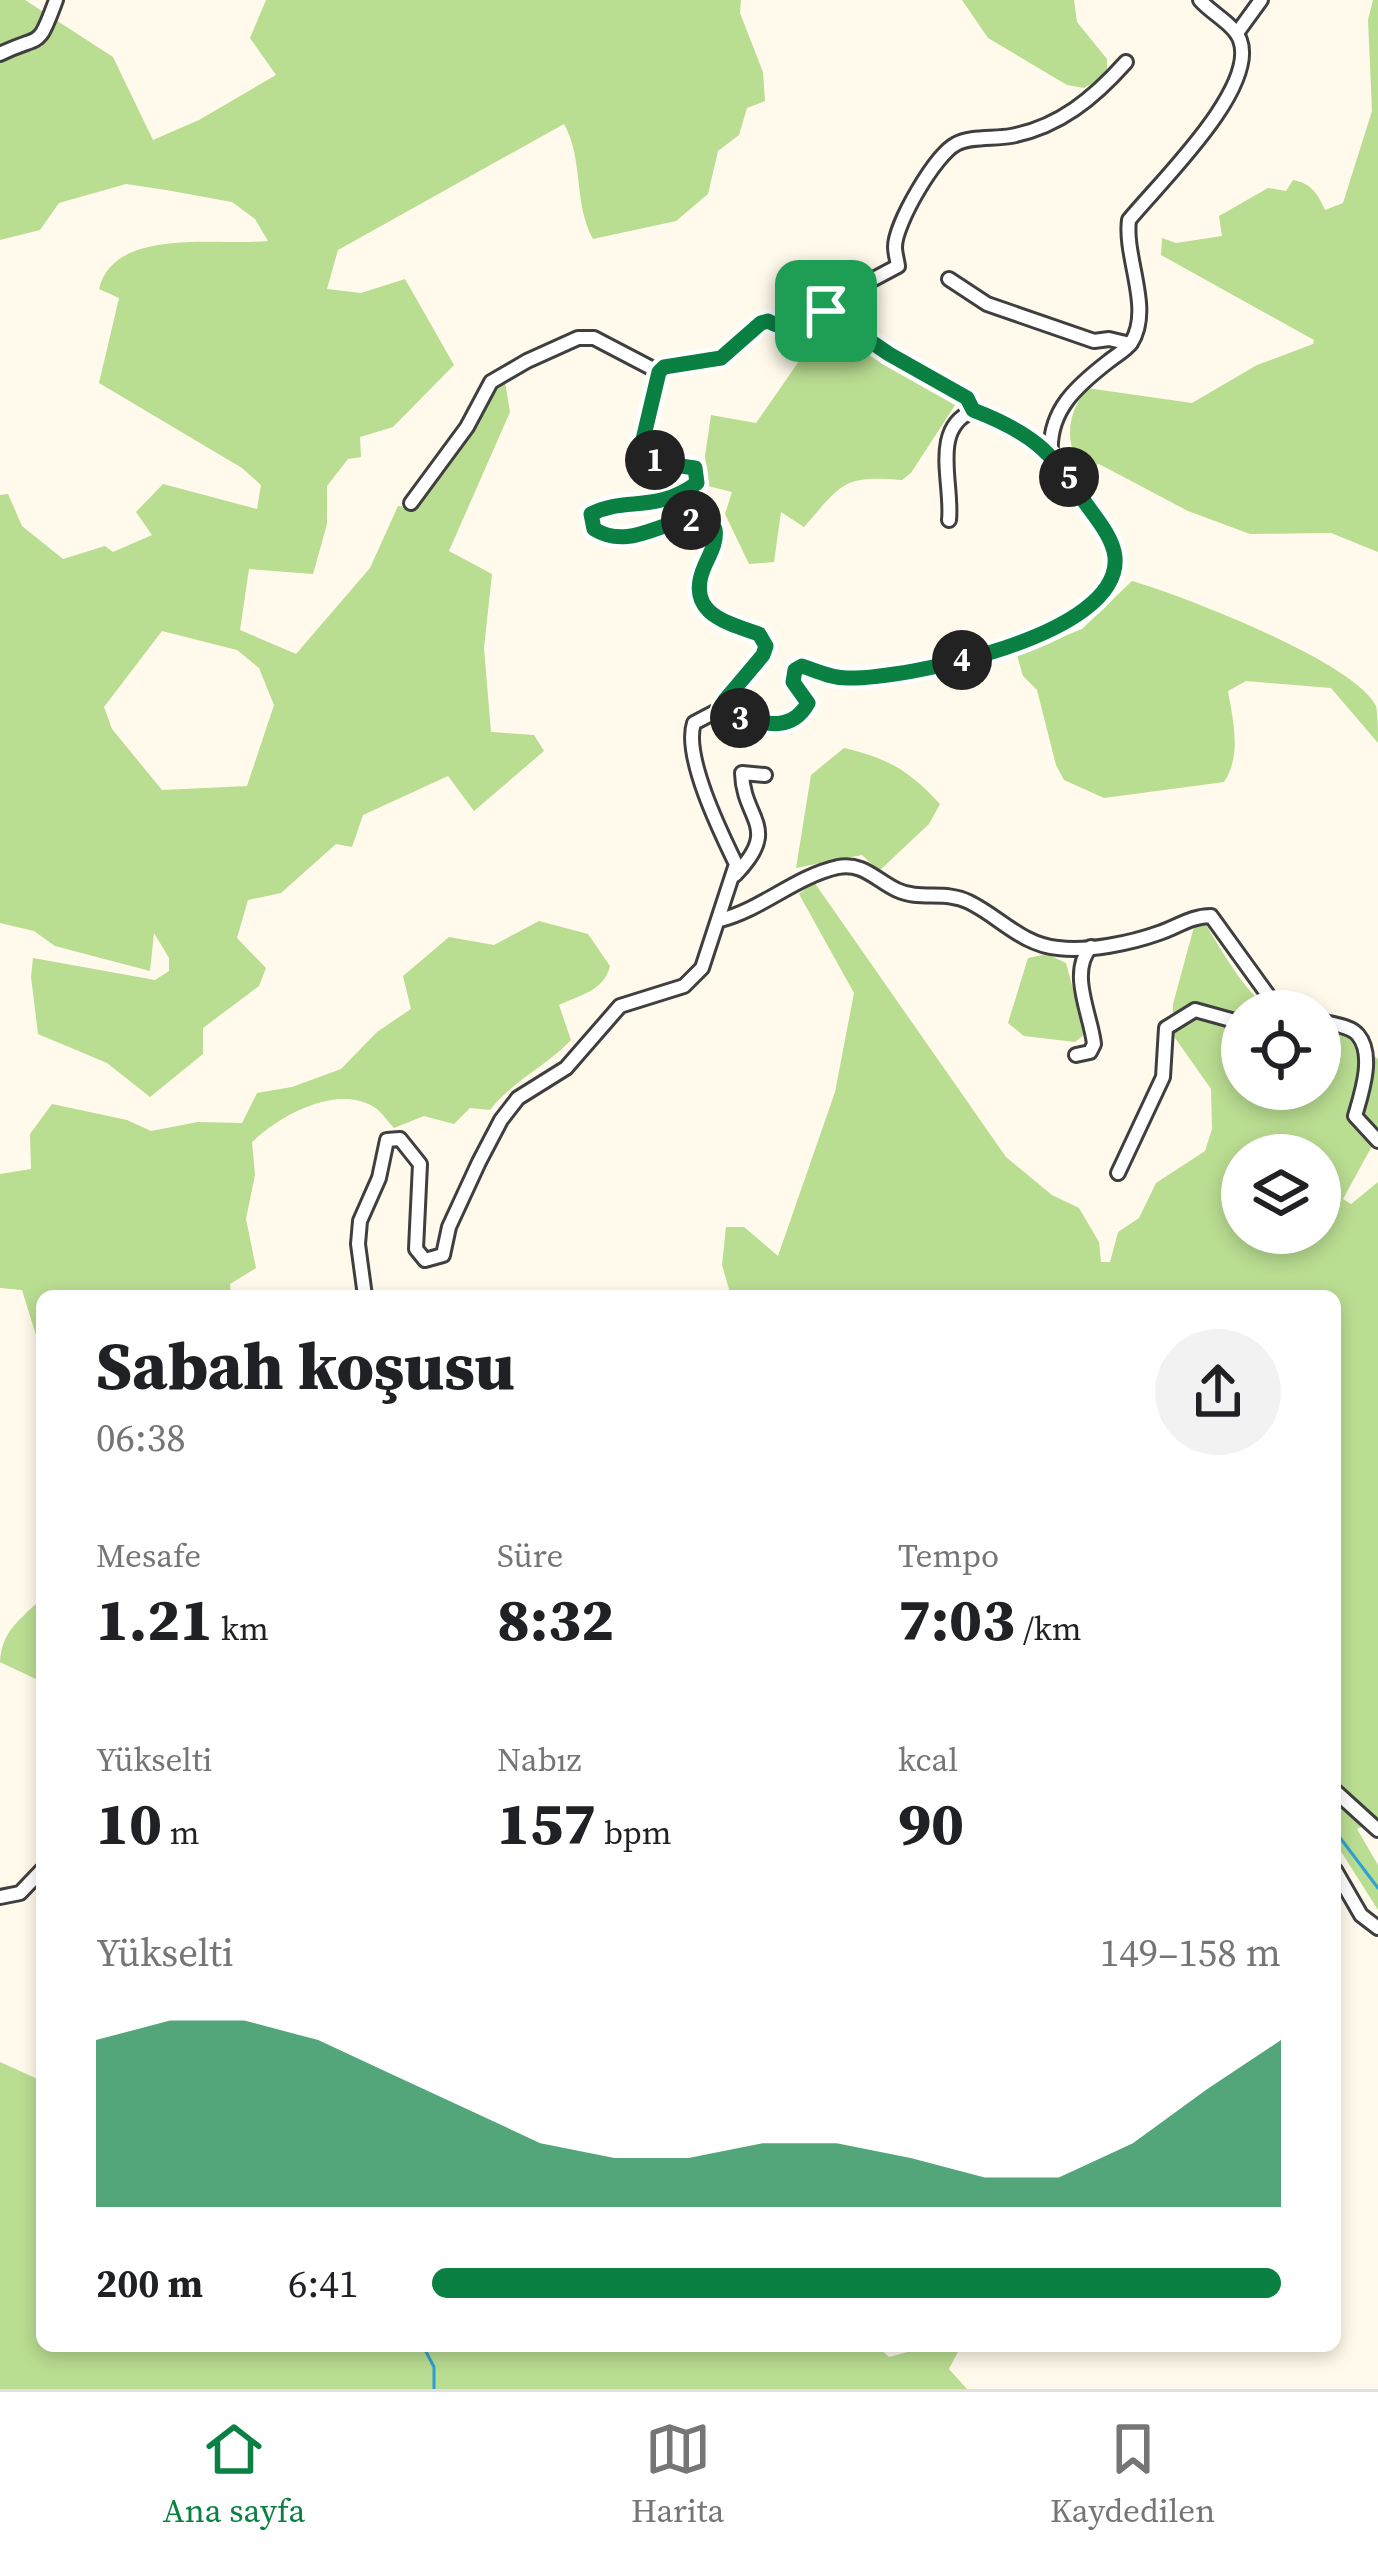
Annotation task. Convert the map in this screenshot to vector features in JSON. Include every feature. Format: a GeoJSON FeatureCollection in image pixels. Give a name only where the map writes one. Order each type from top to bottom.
{"type":"FeatureCollection","features":[{"type":"Feature","properties":{"kind":"street"},"geometry":{"type":"LineString","coordinates":[[0,54],[40,38],[56,0]]}},
{"type":"Feature","properties":{"kind":"street"},"geometry":{"type":"LineString","coordinates":[[1052,454],[1060,410],[1070,392],[1130,344],[1139,319],[1126,241],[1129,220],[1216,116],[1242,59],[1237,33],[1200,0]]}},
{"type":"Feature","properties":{"kind":"street"},"geometry":{"type":"LineString","coordinates":[[1237,33],[1261,0]]}},
{"type":"Feature","properties":{"kind":"street"},"geometry":{"type":"LineString","coordinates":[[364,1290],[358,1231],[379,1178],[382,1146],[387,1140],[400,1139],[420,1164],[416,1249],[432,1261],[442,1255],[448,1227],[479,1162],[500,1120],[518,1097],[566,1068],[620,1006],[691,980],[702,968],[736,864],[714,824],[691,733],[694,723],[705,714],[721,713],[755,724],[794,721],[808,703],[793,682],[795,670],[802,666],[848,678],[998,652],[1047,635],[1099,595],[1111,576],[1115,558],[1108,538],[1052,454],[1006,423],[973,410],[967,398],[889,354],[823,306],[898,266],[899,229],[931,170],[958,142],[1012,136],[1058,120],[1100,92],[1126,62]]}},
{"type":"Feature","properties":{"kind":"street"},"geometry":{"type":"LineString","coordinates":[[949,279],[987,304],[1094,341],[1109,338],[1130,344]]}},
{"type":"Feature","properties":{"kind":"street"},"geometry":{"type":"LineString","coordinates":[[721,713],[725,700],[766,646],[759,634],[723,622],[704,609],[701,574],[717,538],[715,529],[697,520],[675,522],[622,538],[600,533],[591,524],[591,514],[677,498],[697,483],[695,468],[660,463],[644,455],[641,448],[664,367],[721,358],[768,321],[782,329],[794,328],[826,311]]}},
{"type":"Feature","properties":{"kind":"street"},"geometry":{"type":"LineString","coordinates":[[411,503],[467,427],[491,382],[527,361],[578,338],[593,338],[659,372]]}},
{"type":"Feature","properties":{"kind":"street"},"geometry":{"type":"LineString","coordinates":[[950,520],[946,441],[961,415],[973,410]]}},
{"type":"Feature","properties":{"kind":"street"},"geometry":{"type":"LineString","coordinates":[[734,875],[754,852],[759,830],[742,773],[765,775]]}},
{"type":"Feature","properties":{"kind":"street"},"geometry":{"type":"LineString","coordinates":[[721,920],[746,911],[789,884],[844,866],[861,868],[910,895],[948,895],[967,901],[1024,939],[1057,949],[1156,934],[1197,916],[1211,916],[1264,990]]}},
{"type":"Feature","properties":{"kind":"street"},"geometry":{"type":"LineString","coordinates":[[1076,1055],[1090,1052],[1094,1044],[1081,970],[1091,946]]}},
{"type":"Feature","properties":{"kind":"street"},"geometry":{"type":"LineString","coordinates":[[1118,1173],[1163,1077],[1166,1028],[1195,1010],[1221,1017]]}},
{"type":"Feature","properties":{"kind":"street"},"geometry":{"type":"LineString","coordinates":[[1341,1026],[1355,1030],[1362,1040],[1364,1088],[1355,1116],[1378,1141]]}},
{"type":"Feature","properties":{"kind":"street"},"geometry":{"type":"LineString","coordinates":[[1341,1796],[1378,1830]]}},
{"type":"Feature","properties":{"kind":"street"},"geometry":{"type":"LineString","coordinates":[[0,1897],[20,1893],[36,1876]]}},
{"type":"Feature","properties":{"kind":"street"},"geometry":{"type":"LineString","coordinates":[[1341,1880],[1361,1915],[1378,1928]]}},
{"type":"Feature","properties":{"kind":"green space"},"geometry":{"type":"Polygon","coordinates":[[[0,0],[25,0],[113,57],[153,140],[199,120],[276,75],[250,38],[266,0],[741,0],[740,13],[763,72],[765,101],[747,108],[739,135],[718,151],[708,194],[676,221],[593,239],[564,124],[338,250],[327,289],[361,293],[405,279],[454,365],[393,427],[360,437],[361,457],[348,459],[327,486],[327,524],[313,574],[249,569],[240,630],[296,654],[370,568],[398,506],[412,507],[466,441],[493,386],[505,382],[510,412],[449,551],[492,574],[484,648],[491,732],[534,735],[544,751],[474,811],[448,776],[363,815],[352,847],[336,844],[281,893],[248,900],[237,938],[266,968],[259,986],[203,1028],[203,1054],[150,1097],[107,1063],[38,1034],[31,977],[33,958],[155,980],[169,971],[169,958],[154,933],[150,971],[55,946],[34,931],[0,923],[0,495],[8,494],[22,526],[63,559],[105,546],[113,552],[152,535],[136,512],[163,484],[257,509],[261,485],[242,468],[99,383],[119,298],[99,289],[109,269],[146,247],[268,241],[255,219],[232,202],[126,184],[59,203],[40,230],[0,240],[0,0]],[[162,631],[104,707],[112,729],[162,790],[247,786],[274,705],[259,668],[237,650],[162,631]]]}},
{"type":"Feature","properties":{"kind":"green space"},"geometry":{"type":"Polygon","coordinates":[[[962,0],[1074,0],[1077,22],[1107,59],[1107,75],[1084,88],[1067,85],[988,38],[962,0]]]}},
{"type":"Feature","properties":{"kind":"green space"},"geometry":{"type":"Polygon","coordinates":[[[1373,0],[1378,0],[1378,552],[1331,533],[1250,534],[1188,511],[1099,464],[1082,470],[1072,449],[1070,428],[1087,388],[1192,403],[1257,365],[1313,344],[1314,340],[1161,255],[1162,238],[1176,243],[1222,236],[1219,216],[1268,188],[1286,191],[1293,180],[1313,190],[1325,210],[1343,203],[1372,111],[1368,20],[1373,0]]]}},
{"type":"Feature","properties":{"kind":"green space"},"geometry":{"type":"Polygon","coordinates":[[[840,329],[959,399],[911,473],[902,480],[867,479],[845,486],[804,527],[781,512],[774,562],[749,564],[725,514],[732,492],[708,486],[705,456],[711,415],[756,423],[804,354],[823,355],[840,329]]]}},
{"type":"Feature","properties":{"kind":"green space"},"geometry":{"type":"Polygon","coordinates":[[[1132,581],[1264,632],[1336,670],[1376,706],[1378,743],[1331,688],[1246,681],[1228,691],[1234,749],[1224,782],[1104,798],[1064,780],[1037,690],[1023,676],[1017,655],[1082,629],[1132,581]]]}},
{"type":"Feature","properties":{"kind":"green space"},"geometry":{"type":"Polygon","coordinates":[[[844,748],[897,767],[940,804],[929,824],[879,871],[862,855],[796,868],[811,775],[844,748]]]}},
{"type":"Feature","properties":{"kind":"green space"},"geometry":{"type":"Polygon","coordinates":[[[814,882],[1006,1157],[1052,1195],[1079,1208],[1099,1242],[1101,1262],[1110,1262],[1118,1232],[1139,1218],[1156,1183],[1205,1151],[1212,1129],[1211,1089],[1173,1035],[1173,1004],[1194,927],[1204,922],[1250,990],[1221,990],[1221,1110],[1341,1110],[1341,1031],[1378,1059],[1378,1135],[1343,1199],[1351,1204],[1378,1182],[1378,1820],[1357,1829],[1378,1865],[1378,1910],[1341,1851],[1341,1290],[729,1290],[722,1265],[726,1227],[744,1227],[778,1256],[835,1092],[854,993],[799,894],[814,882]]]}},
{"type":"Feature","properties":{"kind":"green space"},"geometry":{"type":"Polygon","coordinates":[[[539,921],[588,934],[610,966],[597,987],[559,1005],[571,1040],[561,1050],[490,1110],[470,1108],[454,1124],[424,1116],[394,1128],[374,1107],[342,1099],[293,1113],[252,1142],[255,1175],[246,1219],[256,1268],[230,1284],[230,1290],[36,1290],[36,1336],[22,1290],[0,1288],[0,1174],[31,1169],[30,1134],[52,1104],[127,1120],[151,1131],[198,1122],[242,1123],[257,1093],[292,1087],[341,1069],[377,1032],[411,1009],[403,976],[449,937],[494,945],[539,921]]]}},
{"type":"Feature","properties":{"kind":"green space"},"geometry":{"type":"Polygon","coordinates":[[[1047,954],[1066,963],[1085,1034],[1075,1042],[1024,1036],[1008,1023],[1028,958],[1047,954]]]}},
{"type":"Feature","properties":{"kind":"green space"},"geometry":{"type":"Polygon","coordinates":[[[36,1604],[36,1679],[0,1662],[8,1633],[36,1604]]]}},
{"type":"Feature","properties":{"kind":"green space"},"geometry":{"type":"Polygon","coordinates":[[[0,2062],[36,2078],[36,2352],[884,2352],[889,2357],[908,2352],[958,2352],[949,2369],[967,2389],[0,2389],[0,2062]]]}},
{"type":"Feature","properties":{"kind":"waterway"},"geometry":{"type":"LineString","coordinates":[[1341,1839],[1378,1888]]}},
{"type":"Feature","properties":{"kind":"waterway"},"geometry":{"type":"LineString","coordinates":[[426,2352],[434,2367],[434,2389]]}},
{"type":"Feature","properties":{"kind":"route"},"geometry":{"type":"LineString","coordinates":[[826,311],[967,398],[973,410],[1006,423],[1052,454],[1108,538],[1115,558],[1099,595],[1047,635],[998,652],[848,678],[802,666],[795,670],[793,682],[808,703],[804,711],[794,721],[755,724],[721,713],[725,700],[766,646],[759,634],[723,622],[704,609],[701,574],[717,538],[715,529],[697,520],[675,522],[622,538],[594,529],[591,514],[677,498],[697,483],[695,468],[660,463],[644,455],[641,448],[664,367],[721,358],[761,323],[794,328],[826,311]]}}]}
